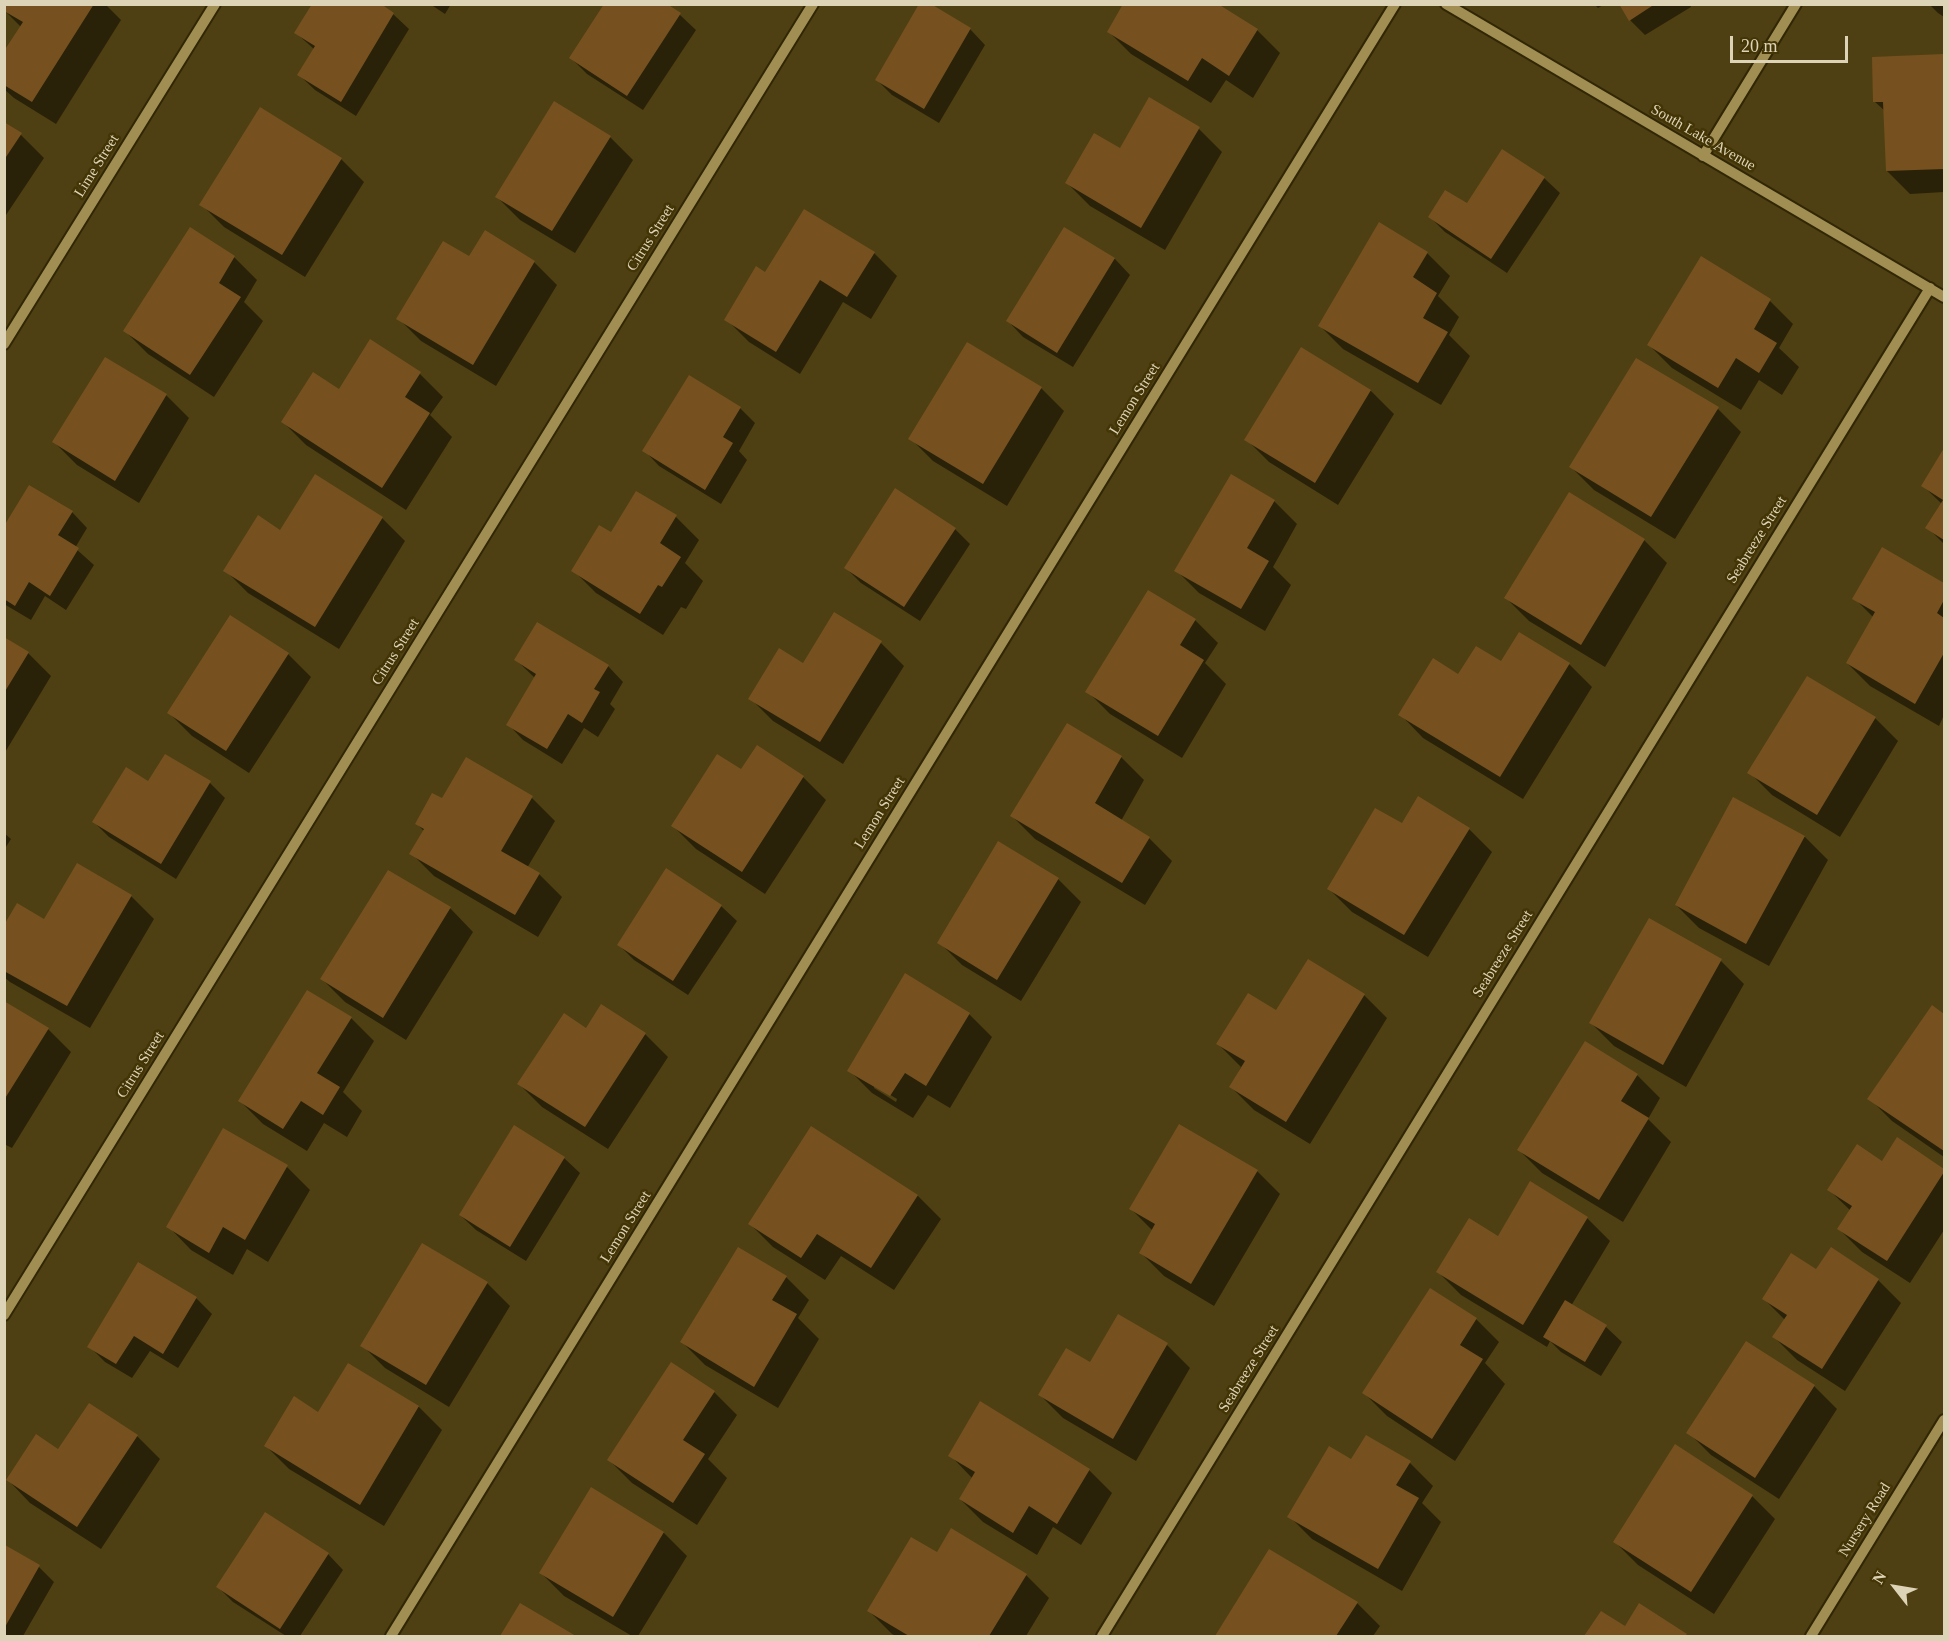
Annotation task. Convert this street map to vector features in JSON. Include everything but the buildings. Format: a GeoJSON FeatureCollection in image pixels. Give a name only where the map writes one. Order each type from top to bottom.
{"type":"FeatureCollection","features":[{"type":"Feature","properties":{"kind":"street","name":"Lime Street"},"geometry":{"type":"LineString","coordinates":[[4,344],[215,4]]}},
{"type":"Feature","properties":{"kind":"street","name":"Citrus Street"},"geometry":{"type":"LineString","coordinates":[[4,1315],[813,4]]}},
{"type":"Feature","properties":{"kind":"street","name":"Lemon Street"},"geometry":{"type":"LineString","coordinates":[[391,1636],[1395,4]]}},
{"type":"Feature","properties":{"kind":"street","name":"South Lake Avenue"},"geometry":{"type":"LineString","coordinates":[[1446,4],[1944,297]]}},
{"type":"Feature","properties":{"kind":"street"},"geometry":{"type":"LineString","coordinates":[[1703,156],[1796,4]]}},
{"type":"Feature","properties":{"kind":"street","name":"Seabreeze Street"},"geometry":{"type":"LineString","coordinates":[[1102,1636],[1930,288]]}},
{"type":"Feature","properties":{"kind":"street","name":"Nursery Road"},"geometry":{"type":"LineString","coordinates":[[1811,1636],[1944,1420]]}}]}
